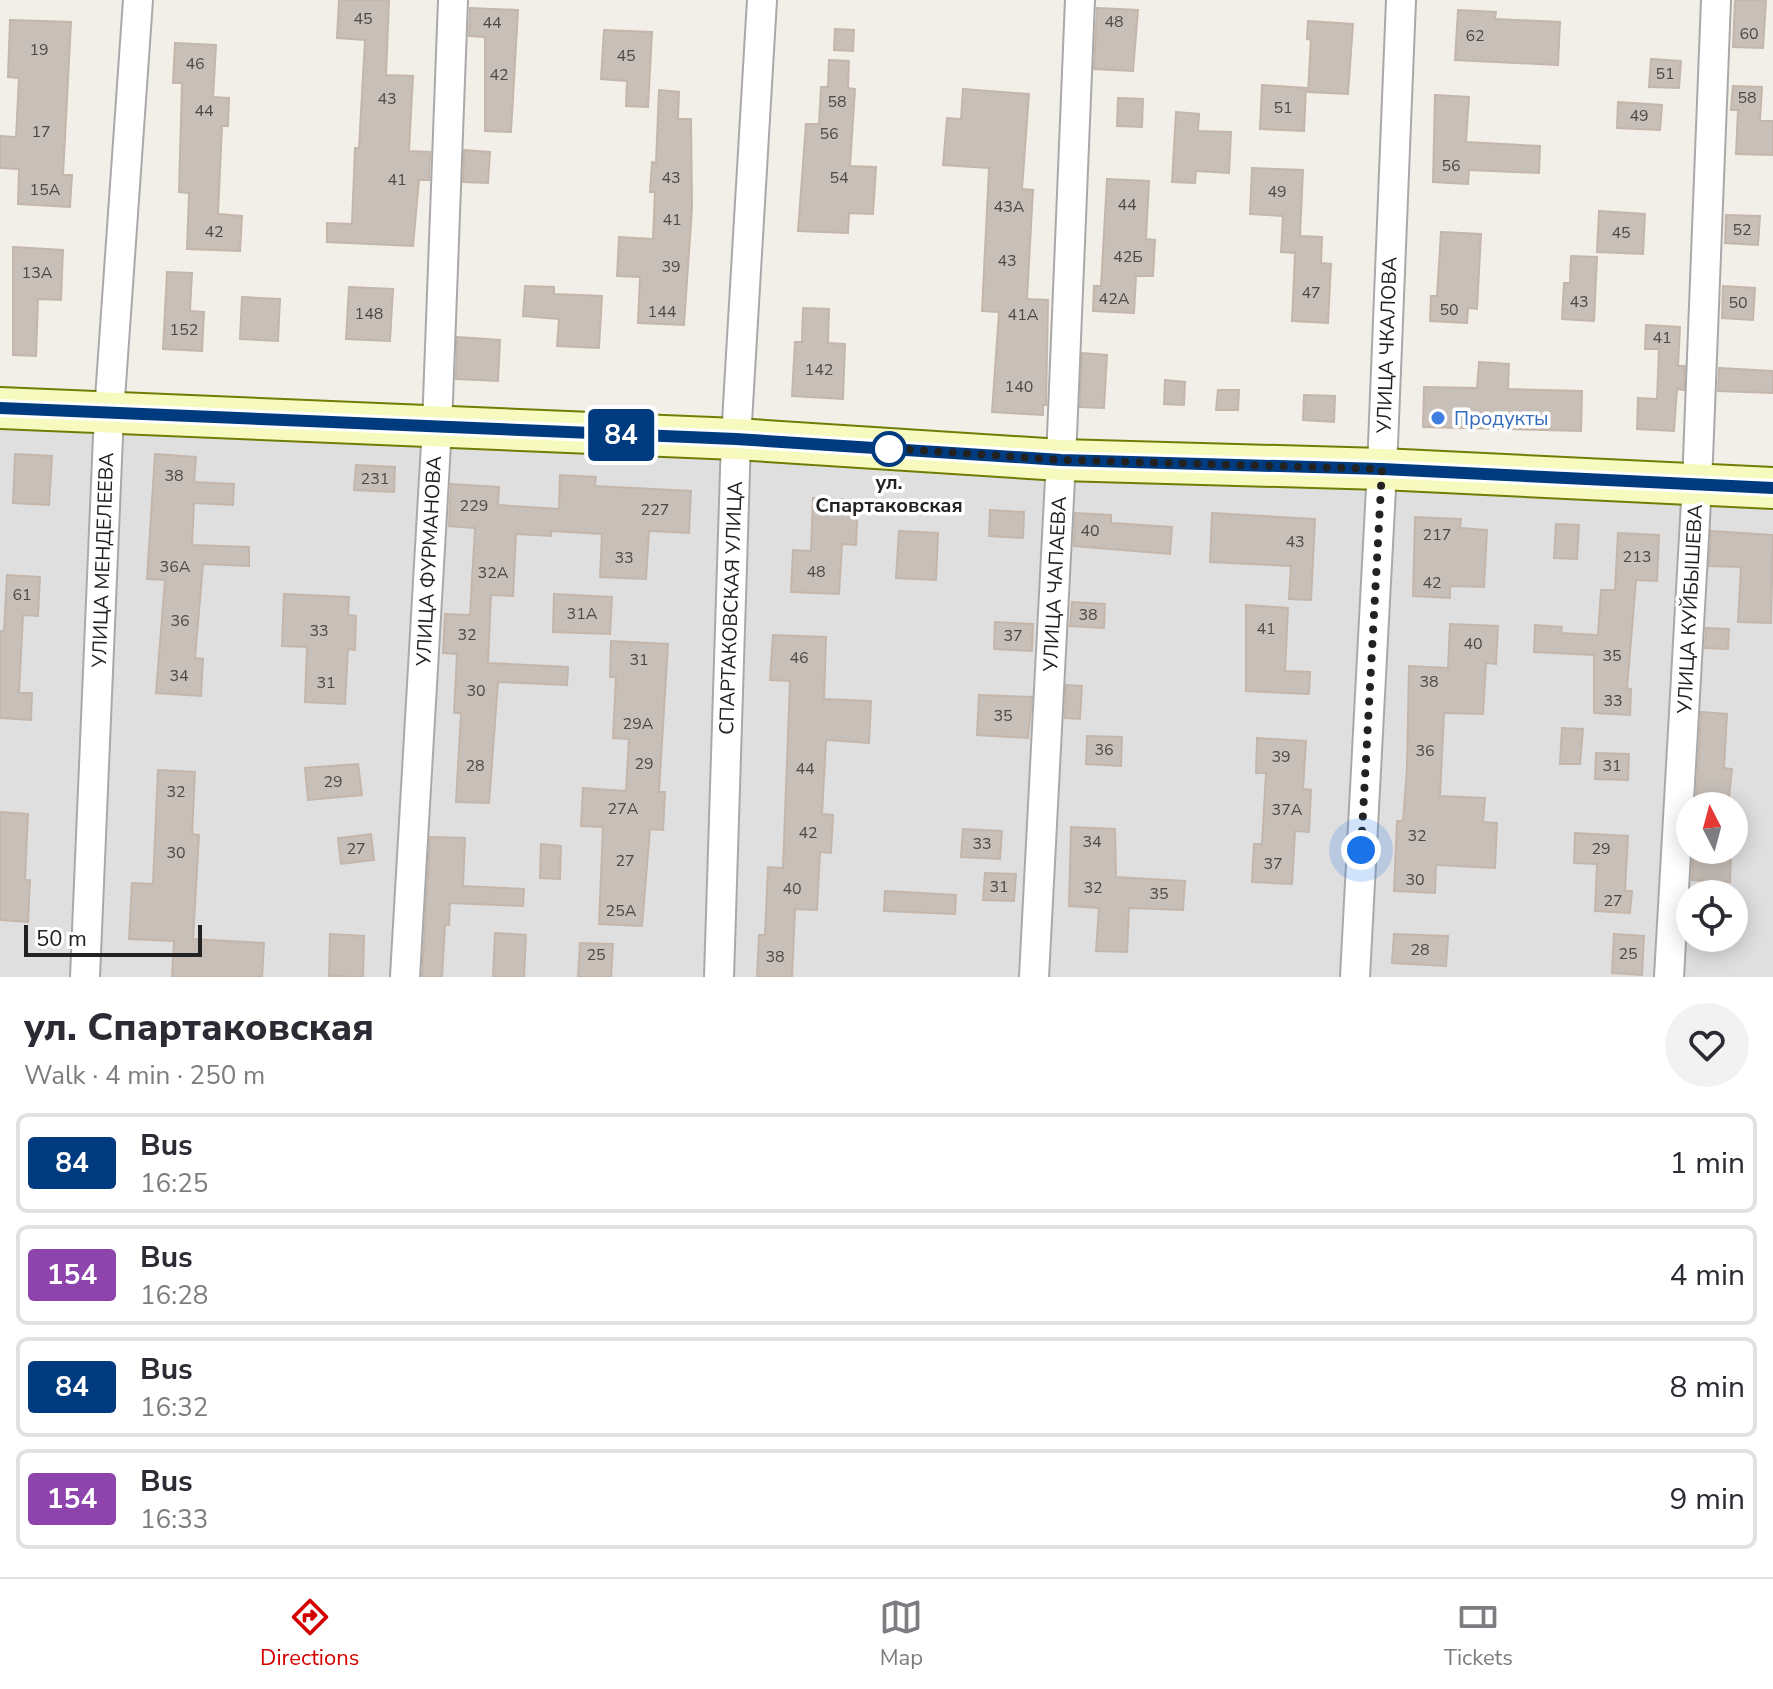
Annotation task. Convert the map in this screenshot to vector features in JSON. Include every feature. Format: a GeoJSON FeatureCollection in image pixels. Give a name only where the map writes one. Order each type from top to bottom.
{"type":"FeatureCollection","features":[{"type":"Feature","properties":{"kind":"main road"},"geometry":{"type":"LineString","coordinates":[[0,408],[736,439],[1061,460],[1382,469],[1773,488]]}},
{"type":"Feature","properties":{"kind":"street","name":"УЛИЦА МЕНДЕЛЕЕВА"},"geometry":{"type":"LineString","coordinates":[[85,977],[109,413],[138,0]]}},
{"type":"Feature","properties":{"kind":"street","name":"УЛИЦА ФУРМАНОВА"},"geometry":{"type":"LineString","coordinates":[[405,977],[437,427],[453,0]]}},
{"type":"Feature","properties":{"kind":"street","name":"СПАРТАКОВСКАЯ УЛИЦА"},"geometry":{"type":"LineString","coordinates":[[719,977],[736,439],[762,0]]}},
{"type":"Feature","properties":{"kind":"street","name":"УЛИЦА ЧАПАЕВА"},"geometry":{"type":"LineString","coordinates":[[1034,977],[1061,460],[1080,0]]}},
{"type":"Feature","properties":{"kind":"street","name":"УЛИЦА ЧКАЛОВА"},"geometry":{"type":"LineString","coordinates":[[1355,977],[1382,469],[1401,0]]}},
{"type":"Feature","properties":{"kind":"street","name":"УЛИЦА КУЙБЫШЕВА"},"geometry":{"type":"LineString","coordinates":[[1669,977],[1697,484],[1716,0]]}},
{"type":"Feature","properties":{"kind":"shaded area"},"geometry":{"type":"Polygon","coordinates":[[[0,408],[1773,488],[1773,977],[0,977],[0,408]]]}},
{"type":"Feature","properties":{"kind":"building"},"geometry":{"type":"Polygon","coordinates":[[[339,0],[389,0],[386,75],[413,76],[409,151],[430,152],[429,180],[419,180],[413,246],[327,242],[327,223],[352,224],[365,40],[337,38],[339,0]]]}},
{"type":"Feature","properties":{"kind":"building"},"geometry":{"type":"Polygon","coordinates":[[[1735,0],[1766,0],[1763,48],[1733,47],[1735,0]]]}},
{"type":"Feature","properties":{"kind":"building"},"geometry":{"type":"Polygon","coordinates":[[[470,8],[518,10],[511,132],[485,131],[485,37],[469,36],[470,8]]]}},
{"type":"Feature","properties":{"kind":"building"},"geometry":{"type":"Polygon","coordinates":[[[1097,8],[1138,10],[1133,71],[1094,69],[1097,8]]]}},
{"type":"Feature","properties":{"kind":"building"},"geometry":{"type":"Polygon","coordinates":[[[1458,10],[1496,12],[1495,19],[1560,22],[1558,65],[1455,60],[1458,10]]]}},
{"type":"Feature","properties":{"kind":"building"},"geometry":{"type":"Polygon","coordinates":[[[10,20],[71,22],[63,175],[72,175],[70,207],[18,204],[19,169],[0,168],[0,136],[16,137],[19,78],[8,77],[10,20]]]}},
{"type":"Feature","properties":{"kind":"building"},"geometry":{"type":"Polygon","coordinates":[[[1308,21],[1353,24],[1348,94],[1308,92],[1311,40],[1307,39],[1308,21]]]}},
{"type":"Feature","properties":{"kind":"building"},"geometry":{"type":"Polygon","coordinates":[[[835,29],[854,30],[853,51],[834,50],[835,29]]]}},
{"type":"Feature","properties":{"kind":"building"},"geometry":{"type":"Polygon","coordinates":[[[604,30],[652,32],[648,107],[626,106],[627,81],[601,79],[604,30]]]}},
{"type":"Feature","properties":{"kind":"building"},"geometry":{"type":"Polygon","coordinates":[[[175,43],[216,45],[213,97],[229,98],[228,126],[222,126],[218,214],[242,216],[240,251],[187,249],[189,193],[179,192],[182,83],[173,83],[175,43]]]}},
{"type":"Feature","properties":{"kind":"building"},"geometry":{"type":"Polygon","coordinates":[[[1651,59],[1681,61],[1679,88],[1649,87],[1651,59]]]}},
{"type":"Feature","properties":{"kind":"building"},"geometry":{"type":"Polygon","coordinates":[[[829,60],[849,61],[848,88],[855,89],[850,166],[876,167],[873,214],[849,213],[848,233],[798,231],[806,124],[819,124],[821,87],[828,87],[829,60]]]}},
{"type":"Feature","properties":{"kind":"building"},"geometry":{"type":"Polygon","coordinates":[[[1262,85],[1306,88],[1304,131],[1260,129],[1262,85]]]}},
{"type":"Feature","properties":{"kind":"building"},"geometry":{"type":"Polygon","coordinates":[[[1733,86],[1762,87],[1760,121],[1773,121],[1773,155],[1736,154],[1738,110],[1731,110],[1733,86]]]}},
{"type":"Feature","properties":{"kind":"building"},"geometry":{"type":"Polygon","coordinates":[[[963,89],[1029,94],[1022,189],[1033,190],[1027,299],[1048,300],[1046,405],[1043,405],[1043,415],[992,412],[999,312],[982,311],[989,168],[943,165],[947,118],[961,119],[963,89]]]}},
{"type":"Feature","properties":{"kind":"building"},"geometry":{"type":"Polygon","coordinates":[[[659,90],[679,92],[678,119],[691,119],[692,208],[684,325],[638,323],[640,277],[617,276],[619,237],[653,239],[655,192],[650,192],[652,162],[656,163],[659,90]]]}},
{"type":"Feature","properties":{"kind":"building"},"geometry":{"type":"Polygon","coordinates":[[[1435,95],[1469,97],[1466,142],[1540,146],[1539,173],[1469,170],[1468,184],[1433,182],[1435,95]]]}},
{"type":"Feature","properties":{"kind":"building"},"geometry":{"type":"Polygon","coordinates":[[[1118,98],[1143,99],[1142,127],[1117,126],[1118,98]]]}},
{"type":"Feature","properties":{"kind":"building"},"geometry":{"type":"Polygon","coordinates":[[[1618,102],[1662,105],[1660,130],[1617,128],[1618,102]]]}},
{"type":"Feature","properties":{"kind":"building"},"geometry":{"type":"Polygon","coordinates":[[[1176,112],[1199,114],[1198,131],[1231,132],[1229,173],[1196,171],[1195,183],[1172,182],[1176,112]]]}},
{"type":"Feature","properties":{"kind":"building"},"geometry":{"type":"Polygon","coordinates":[[[464,150],[490,152],[488,183],[463,182],[464,150]]]}},
{"type":"Feature","properties":{"kind":"building"},"geometry":{"type":"Polygon","coordinates":[[[1252,168],[1303,170],[1300,236],[1322,237],[1321,263],[1331,264],[1328,323],[1292,321],[1295,253],[1281,252],[1283,216],[1250,214],[1252,168]]]}},
{"type":"Feature","properties":{"kind":"building"},"geometry":{"type":"Polygon","coordinates":[[[1107,179],[1149,181],[1146,239],[1155,240],[1153,276],[1136,276],[1134,313],[1093,311],[1094,286],[1101,286],[1107,179]]]}},
{"type":"Feature","properties":{"kind":"building"},"geometry":{"type":"Polygon","coordinates":[[[1599,211],[1645,214],[1643,254],[1597,252],[1599,211]]]}},
{"type":"Feature","properties":{"kind":"building"},"geometry":{"type":"Polygon","coordinates":[[[1726,215],[1760,216],[1758,245],[1725,243],[1726,215]]]}},
{"type":"Feature","properties":{"kind":"building"},"geometry":{"type":"Polygon","coordinates":[[[1441,232],[1481,234],[1477,309],[1468,308],[1467,323],[1430,321],[1431,296],[1437,296],[1441,232]]]}},
{"type":"Feature","properties":{"kind":"building"},"geometry":{"type":"Polygon","coordinates":[[[13,247],[63,250],[61,300],[38,299],[36,356],[13,355],[13,247]]]}},
{"type":"Feature","properties":{"kind":"building"},"geometry":{"type":"Polygon","coordinates":[[[1571,256],[1597,257],[1594,321],[1562,319],[1564,283],[1570,283],[1571,256]]]}},
{"type":"Feature","properties":{"kind":"building"},"geometry":{"type":"Polygon","coordinates":[[[167,272],[192,273],[190,311],[204,312],[202,351],[163,349],[167,272]]]}},
{"type":"Feature","properties":{"kind":"building"},"geometry":{"type":"Polygon","coordinates":[[[525,286],[554,287],[554,294],[602,296],[599,348],[557,346],[559,319],[523,316],[525,286]]]}},
{"type":"Feature","properties":{"kind":"building"},"geometry":{"type":"Polygon","coordinates":[[[1723,286],[1755,288],[1753,320],[1722,318],[1723,286]]]}},
{"type":"Feature","properties":{"kind":"building"},"geometry":{"type":"Polygon","coordinates":[[[349,287],[393,289],[390,341],[346,339],[349,287]]]}},
{"type":"Feature","properties":{"kind":"building"},"geometry":{"type":"Polygon","coordinates":[[[242,297],[280,299],[278,341],[240,339],[242,297]]]}},
{"type":"Feature","properties":{"kind":"building"},"geometry":{"type":"Polygon","coordinates":[[[803,308],[829,309],[828,343],[845,344],[843,399],[792,396],[795,342],[802,342],[803,308]]]}},
{"type":"Feature","properties":{"kind":"building"},"geometry":{"type":"Polygon","coordinates":[[[1646,325],[1680,327],[1678,366],[1685,366],[1684,390],[1677,389],[1674,431],[1637,429],[1638,398],[1657,399],[1659,349],[1645,349],[1646,325]]]}},
{"type":"Feature","properties":{"kind":"building"},"geometry":{"type":"Polygon","coordinates":[[[457,337],[500,340],[498,381],[456,379],[457,337]]]}},
{"type":"Feature","properties":{"kind":"building"},"geometry":{"type":"Polygon","coordinates":[[[1082,353],[1107,355],[1104,408],[1080,407],[1082,353]]]}},
{"type":"Feature","properties":{"kind":"building"},"geometry":{"type":"Polygon","coordinates":[[[1479,362],[1509,364],[1508,389],[1582,391],[1581,431],[1423,427],[1424,387],[1477,388],[1479,362]]]}},
{"type":"Feature","properties":{"kind":"building"},"geometry":{"type":"Polygon","coordinates":[[[1719,368],[1773,371],[1773,393],[1718,391],[1719,368]]]}},
{"type":"Feature","properties":{"kind":"building"},"geometry":{"type":"Polygon","coordinates":[[[1165,380],[1185,382],[1184,405],[1164,404],[1165,380]]]}},
{"type":"Feature","properties":{"kind":"building"},"geometry":{"type":"Polygon","coordinates":[[[1218,390],[1239,390],[1238,410],[1216,410],[1218,390]]]}},
{"type":"Feature","properties":{"kind":"building"},"geometry":{"type":"Polygon","coordinates":[[[1304,395],[1335,396],[1334,422],[1303,420],[1304,395]]]}},
{"type":"Feature","properties":{"kind":"building"},"geometry":{"type":"Polygon","coordinates":[[[15,454],[52,456],[49,505],[13,503],[15,454]]]}},
{"type":"Feature","properties":{"kind":"building"},"geometry":{"type":"Polygon","coordinates":[[[155,454],[196,457],[194,482],[234,484],[233,505],[194,503],[192,545],[249,547],[249,566],[203,564],[195,658],[203,659],[201,696],[156,693],[165,580],[147,579],[155,454]]]}},
{"type":"Feature","properties":{"kind":"building"},"geometry":{"type":"Polygon","coordinates":[[[356,465],[395,467],[394,492],[354,490],[356,465]]]}},
{"type":"Feature","properties":{"kind":"building"},"geometry":{"type":"Polygon","coordinates":[[[560,475],[596,477],[595,486],[691,491],[689,533],[649,531],[646,579],[600,577],[602,534],[551,531],[551,536],[516,534],[513,596],[491,595],[488,663],[568,667],[567,685],[498,682],[489,803],[456,802],[461,713],[454,713],[457,654],[443,653],[445,614],[470,615],[475,528],[449,526],[451,484],[499,487],[498,505],[559,509],[560,475]]]}},
{"type":"Feature","properties":{"kind":"building"},"geometry":{"type":"Polygon","coordinates":[[[813,498],[858,500],[856,545],[842,544],[839,594],[791,592],[793,550],[811,551],[813,498]]]}},
{"type":"Feature","properties":{"kind":"building"},"geometry":{"type":"Polygon","coordinates":[[[990,510],[1024,512],[1023,538],[989,536],[990,510]]]}},
{"type":"Feature","properties":{"kind":"building"},"geometry":{"type":"Polygon","coordinates":[[[1075,513],[1111,515],[1111,523],[1172,527],[1170,554],[1074,546],[1075,513]]]}},
{"type":"Feature","properties":{"kind":"building"},"geometry":{"type":"Polygon","coordinates":[[[1212,513],[1315,519],[1311,600],[1289,599],[1291,566],[1210,562],[1212,513]]]}},
{"type":"Feature","properties":{"kind":"building"},"geometry":{"type":"Polygon","coordinates":[[[1415,517],[1461,519],[1460,528],[1487,530],[1484,587],[1450,586],[1450,598],[1413,596],[1415,517]]]}},
{"type":"Feature","properties":{"kind":"building"},"geometry":{"type":"Polygon","coordinates":[[[1556,524],[1579,525],[1577,559],[1554,558],[1556,524]]]}},
{"type":"Feature","properties":{"kind":"building"},"geometry":{"type":"Polygon","coordinates":[[[899,531],[938,533],[936,580],[896,578],[899,531]]]}},
{"type":"Feature","properties":{"kind":"building"},"geometry":{"type":"Polygon","coordinates":[[[1711,531],[1773,535],[1771,623],[1738,622],[1741,567],[1709,566],[1711,531]]]}},
{"type":"Feature","properties":{"kind":"building"},"geometry":{"type":"Polygon","coordinates":[[[1618,533],[1659,535],[1657,581],[1636,580],[1627,688],[1631,689],[1630,715],[1594,713],[1594,655],[1534,652],[1535,625],[1562,627],[1561,633],[1598,635],[1601,590],[1615,590],[1618,533]]]}},
{"type":"Feature","properties":{"kind":"building"},"geometry":{"type":"Polygon","coordinates":[[[7,575],[40,577],[38,616],[23,615],[19,693],[32,693],[31,720],[0,718],[0,631],[4,631],[7,575]]]}},
{"type":"Feature","properties":{"kind":"building"},"geometry":{"type":"Polygon","coordinates":[[[284,594],[349,597],[348,615],[356,616],[355,650],[348,649],[345,704],[305,702],[307,647],[282,646],[284,594]]]}},
{"type":"Feature","properties":{"kind":"building"},"geometry":{"type":"Polygon","coordinates":[[[554,594],[612,597],[610,634],[553,632],[554,594]]]}},
{"type":"Feature","properties":{"kind":"building"},"geometry":{"type":"Polygon","coordinates":[[[1072,602],[1105,604],[1104,628],[1070,626],[1072,602]]]}},
{"type":"Feature","properties":{"kind":"building"},"geometry":{"type":"Polygon","coordinates":[[[1246,605],[1288,608],[1285,671],[1310,672],[1309,694],[1246,691],[1246,605]]]}},
{"type":"Feature","properties":{"kind":"building"},"geometry":{"type":"Polygon","coordinates":[[[995,622],[1033,624],[1032,651],[994,649],[995,622]]]}},
{"type":"Feature","properties":{"kind":"building"},"geometry":{"type":"Polygon","coordinates":[[[1450,624],[1498,626],[1496,664],[1486,663],[1483,714],[1444,713],[1440,796],[1485,798],[1483,822],[1497,823],[1495,868],[1436,865],[1435,893],[1394,891],[1397,821],[1403,821],[1407,768],[1409,666],[1448,668],[1450,624]]]}},
{"type":"Feature","properties":{"kind":"building"},"geometry":{"type":"Polygon","coordinates":[[[1706,628],[1729,629],[1728,649],[1705,648],[1706,628]]]}},
{"type":"Feature","properties":{"kind":"building"},"geometry":{"type":"Polygon","coordinates":[[[773,635],[826,637],[824,699],[871,701],[869,743],[826,740],[822,814],[833,815],[831,853],[820,852],[817,910],[795,909],[792,977],[757,977],[759,935],[765,935],[768,867],[783,868],[790,681],[770,680],[773,635]]]}},
{"type":"Feature","properties":{"kind":"building"},"geometry":{"type":"Polygon","coordinates":[[[611,641],[668,644],[659,792],[665,792],[663,830],[650,829],[642,926],[599,924],[603,827],[581,826],[583,788],[626,791],[629,739],[613,738],[616,677],[610,677],[611,641]]]}},
{"type":"Feature","properties":{"kind":"building"},"geometry":{"type":"Polygon","coordinates":[[[1066,685],[1082,686],[1080,719],[1065,718],[1066,685]]]}},
{"type":"Feature","properties":{"kind":"building"},"geometry":{"type":"Polygon","coordinates":[[[979,695],[1032,697],[1028,738],[977,735],[979,695]]]}},
{"type":"Feature","properties":{"kind":"building"},"geometry":{"type":"Polygon","coordinates":[[[1701,712],[1727,714],[1724,768],[1732,769],[1730,792],[1697,792],[1701,712]]]}},
{"type":"Feature","properties":{"kind":"building"},"geometry":{"type":"Polygon","coordinates":[[[1562,728],[1583,729],[1580,764],[1560,764],[1562,728]]]}},
{"type":"Feature","properties":{"kind":"building"},"geometry":{"type":"Polygon","coordinates":[[[1087,736],[1122,737],[1121,766],[1086,764],[1087,736]]]}},
{"type":"Feature","properties":{"kind":"building"},"geometry":{"type":"Polygon","coordinates":[[[1257,738],[1306,741],[1303,789],[1311,790],[1309,832],[1295,831],[1292,884],[1252,882],[1254,844],[1262,844],[1266,773],[1256,773],[1257,738]]]}},
{"type":"Feature","properties":{"kind":"building"},"geometry":{"type":"Polygon","coordinates":[[[1596,753],[1629,754],[1628,780],[1595,779],[1596,753]]]}},
{"type":"Feature","properties":{"kind":"building"},"geometry":{"type":"Polygon","coordinates":[[[358,764],[362,795],[308,800],[305,768],[358,764]]]}},
{"type":"Feature","properties":{"kind":"building"},"geometry":{"type":"Polygon","coordinates":[[[158,770],[195,772],[192,834],[199,835],[193,939],[264,943],[262,977],[172,977],[174,941],[129,939],[132,883],[153,884],[158,770]]]}},
{"type":"Feature","properties":{"kind":"building"},"geometry":{"type":"Polygon","coordinates":[[[0,812],[28,814],[25,880],[30,880],[28,922],[0,920],[0,812]]]}},
{"type":"Feature","properties":{"kind":"building"},"geometry":{"type":"Polygon","coordinates":[[[1071,827],[1115,829],[1116,877],[1185,881],[1183,910],[1129,908],[1127,952],[1096,951],[1099,908],[1069,906],[1071,827]]]}},
{"type":"Feature","properties":{"kind":"building"},"geometry":{"type":"Polygon","coordinates":[[[963,829],[1002,831],[1000,859],[961,857],[963,829]]]}},
{"type":"Feature","properties":{"kind":"building"},"geometry":{"type":"Polygon","coordinates":[[[1575,833],[1628,836],[1625,891],[1632,891],[1630,913],[1595,911],[1597,864],[1574,863],[1575,833]]]}},
{"type":"Feature","properties":{"kind":"building"},"geometry":{"type":"Polygon","coordinates":[[[371,834],[374,860],[341,864],[338,838],[371,834]]]}},
{"type":"Feature","properties":{"kind":"building"},"geometry":{"type":"Polygon","coordinates":[[[430,837],[465,838],[463,886],[524,889],[523,906],[450,903],[449,925],[445,925],[442,977],[422,977],[430,837]]]}},
{"type":"Feature","properties":{"kind":"building"},"geometry":{"type":"Polygon","coordinates":[[[541,844],[561,846],[560,879],[540,878],[541,844]]]}},
{"type":"Feature","properties":{"kind":"building"},"geometry":{"type":"Polygon","coordinates":[[[1693,864],[1731,864],[1730,880],[1692,880],[1693,864]]]}},
{"type":"Feature","properties":{"kind":"building"},"geometry":{"type":"Polygon","coordinates":[[[985,873],[1016,874],[1014,901],[983,900],[985,873]]]}},
{"type":"Feature","properties":{"kind":"building"},"geometry":{"type":"Polygon","coordinates":[[[885,891],[956,895],[955,914],[884,911],[885,891]]]}},
{"type":"Feature","properties":{"kind":"building"},"geometry":{"type":"Polygon","coordinates":[[[495,933],[526,935],[524,977],[493,977],[495,933]]]}},
{"type":"Feature","properties":{"kind":"building"},"geometry":{"type":"Polygon","coordinates":[[[330,934],[364,936],[363,977],[329,976],[330,934]]]}},
{"type":"Feature","properties":{"kind":"building"},"geometry":{"type":"Polygon","coordinates":[[[1394,934],[1448,936],[1446,966],[1392,963],[1394,934]]]}},
{"type":"Feature","properties":{"kind":"building"},"geometry":{"type":"Polygon","coordinates":[[[1614,934],[1644,936],[1642,975],[1612,973],[1614,934]]]}},
{"type":"Feature","properties":{"kind":"building"},"geometry":{"type":"Polygon","coordinates":[[[580,943],[613,944],[611,977],[578,977],[580,943]]]}},
{"type":"Feature","properties":{"kind":"bus line","name":"84"},"geometry":{"type":"LineString","coordinates":[[0,408],[736,439],[1061,460],[1382,469],[1773,488]]}},
{"type":"Feature","properties":{"kind":"place","name":"Продукты"},"geometry":{"type":"Point","coordinates":[1438,418]}},
{"type":"Feature","properties":{"kind":"place","name":"ул. Спартаковская"},"geometry":{"type":"Point","coordinates":[889,449]}},
{"type":"Feature","properties":{"kind":"route"},"geometry":{"type":"LineString","coordinates":[[889,449],[885,448],[1061,460],[1382,469],[1361,850]]}}]}
